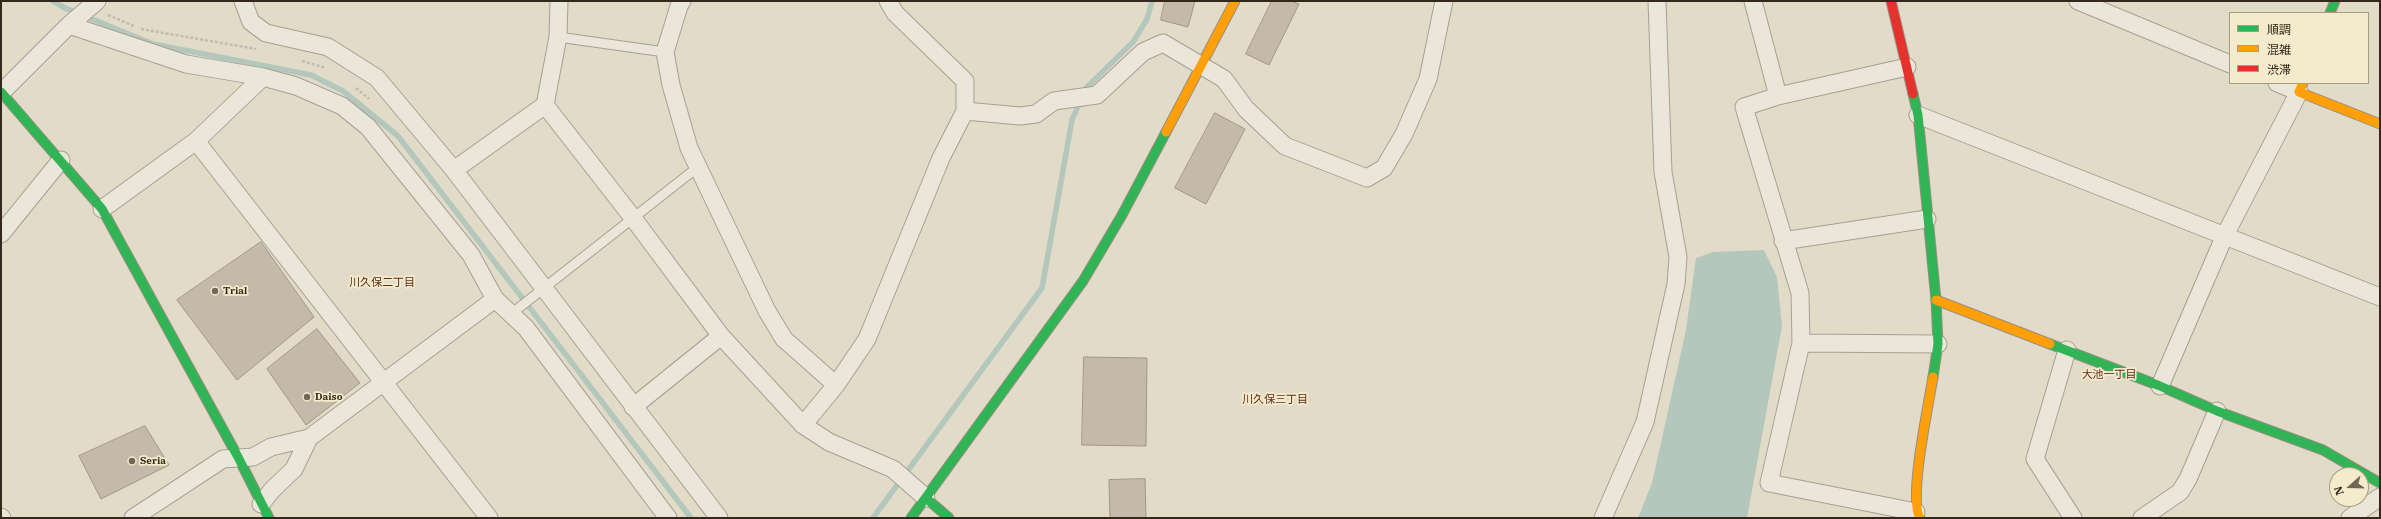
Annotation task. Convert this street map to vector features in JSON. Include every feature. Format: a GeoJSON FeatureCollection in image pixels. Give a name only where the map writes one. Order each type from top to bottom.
{"type":"FeatureCollection","features":[{"type":"Feature","properties":{"kind":"street"},"geometry":{"type":"LineString","coordinates":[[244,1],[251,22],[266,33],[328,47],[378,78],[454,170],[719,518]]}},
{"type":"Feature","properties":{"kind":"street"},"geometry":{"type":"LineString","coordinates":[[454,170],[545,105],[558,37],[559,1]]}},
{"type":"Feature","properties":{"kind":"street"},"geometry":{"type":"LineString","coordinates":[[682,1],[678,6],[665,52],[671,85],[689,148],[767,311],[784,340],[836,385]]}},
{"type":"Feature","properties":{"kind":"street"},"geometry":{"type":"LineString","coordinates":[[803,425],[836,385],[867,339],[938,165],[966,111],[965,81],[895,13],[888,1]]}},
{"type":"Feature","properties":{"kind":"street"},"geometry":{"type":"LineString","coordinates":[[911,518],[1083,281],[1122,215],[1236,1]]}},
{"type":"Feature","properties":{"kind":"street"},"geometry":{"type":"LineString","coordinates":[[966,111],[1020,116],[1030,115],[1036,114],[1054,101],[1097,95],[1143,52],[1163,43],[1224,79],[1246,109],[1285,146],[1367,178],[1384,168],[1404,134],[1428,79],[1444,1]]}},
{"type":"Feature","properties":{"kind":"street"},"geometry":{"type":"LineString","coordinates":[[1603,518],[1645,422],[1676,284],[1678,257],[1663,172],[1657,1]]}},
{"type":"Feature","properties":{"kind":"street"},"geometry":{"type":"LineString","coordinates":[[1752,1],[1778,96]]}},
{"type":"Feature","properties":{"kind":"street"},"geometry":{"type":"LineString","coordinates":[[1891,1],[1907,67],[1918,115],[1936,300],[1938,344],[1917,480],[1918,515],[1769,483],[1801,343],[1800,293],[1783,241],[1744,106],[1778,96],[1907,67]]}},
{"type":"Feature","properties":{"kind":"street"},"geometry":{"type":"LineString","coordinates":[[2078,1],[2229,64]]}},
{"type":"Feature","properties":{"kind":"street"},"geometry":{"type":"LineString","coordinates":[[2330,12],[2335,1]]}},
{"type":"Feature","properties":{"kind":"street"},"geometry":{"type":"LineString","coordinates":[[88,3],[69,25],[1,93],[61,160],[102,209],[238,457],[265,511]]}},
{"type":"Feature","properties":{"kind":"street"},"geometry":{"type":"LineString","coordinates":[[69,25],[186,64],[263,77],[296,86],[342,106],[368,127],[471,255],[495,299],[526,328],[668,518]]}},
{"type":"Feature","properties":{"kind":"street"},"geometry":{"type":"LineString","coordinates":[[102,209],[196,141],[263,77]]}},
{"type":"Feature","properties":{"kind":"street"},"geometry":{"type":"LineString","coordinates":[[2282,84],[2301,88],[2380,124]]}},
{"type":"Feature","properties":{"kind":"street"},"geometry":{"type":"LineString","coordinates":[[2160,386],[2225,235],[2301,88]]}},
{"type":"Feature","properties":{"kind":"street"},"geometry":{"type":"LineString","coordinates":[[545,105],[634,218],[721,336],[803,425],[829,442],[892,469],[949,518]]}},
{"type":"Feature","properties":{"kind":"street"},"geometry":{"type":"LineString","coordinates":[[1918,115],[2380,297]]}},
{"type":"Feature","properties":{"kind":"street"},"geometry":{"type":"LineString","coordinates":[[196,141],[489,518]]}},
{"type":"Feature","properties":{"kind":"street"},"geometry":{"type":"LineString","coordinates":[[1,234],[61,160]]}},
{"type":"Feature","properties":{"kind":"street"},"geometry":{"type":"LineString","coordinates":[[1783,241],[1927,219]]}},
{"type":"Feature","properties":{"kind":"street"},"geometry":{"type":"LineString","coordinates":[[133,518],[223,458],[253,457],[271,447],[309,438],[495,299]]}},
{"type":"Feature","properties":{"kind":"street"},"geometry":{"type":"LineString","coordinates":[[1936,300],[2160,386],[2217,411],[2323,450],[2380,483]]}},
{"type":"Feature","properties":{"kind":"street"},"geometry":{"type":"LineString","coordinates":[[633,407],[721,336]]}},
{"type":"Feature","properties":{"kind":"street"},"geometry":{"type":"LineString","coordinates":[[1801,343],[1938,344]]}},
{"type":"Feature","properties":{"kind":"street"},"geometry":{"type":"LineString","coordinates":[[2067,350],[2035,459],[2073,518]]}},
{"type":"Feature","properties":{"kind":"street"},"geometry":{"type":"LineString","coordinates":[[2142,518],[2180,492],[2188,479],[2217,411]]}},
{"type":"Feature","properties":{"kind":"street"},"geometry":{"type":"LineString","coordinates":[[265,511],[272,490],[294,469],[309,438]]}},
{"type":"Feature","properties":{"kind":"street"},"geometry":{"type":"LineString","coordinates":[[2350,518],[2380,498]]}},
{"type":"Feature","properties":{"kind":"lane"},"geometry":{"type":"LineString","coordinates":[[558,37],[665,52]]}},
{"type":"Feature","properties":{"kind":"lane"},"geometry":{"type":"LineString","coordinates":[[511,314],[698,167]]}},
{"type":"Feature","properties":{"kind":"shaded area"},"geometry":{"type":"Polygon","coordinates":[[[1764,250],[1777,277],[1782,326],[1747,518],[1638,518],[1652,483],[1686,330],[1696,258],[1713,252],[1764,250]]]}},
{"type":"Feature","properties":{"kind":"building"},"geometry":{"type":"Polygon","coordinates":[[[1165,1],[1195,1],[1188,27],[1161,20],[1165,1]]]}},
{"type":"Feature","properties":{"kind":"building"},"geometry":{"type":"Polygon","coordinates":[[[1272,1],[1292,1],[1299,4],[1269,65],[1246,54],[1272,1]]]}},
{"type":"Feature","properties":{"kind":"building"},"geometry":{"type":"Polygon","coordinates":[[[1215,113],[1245,129],[1206,204],[1175,188],[1215,113]]]}},
{"type":"Feature","properties":{"kind":"building"},"geometry":{"type":"Polygon","coordinates":[[[261,242],[314,317],[237,380],[177,300],[261,242]]]}},
{"type":"Feature","properties":{"kind":"building"},"geometry":{"type":"Polygon","coordinates":[[[317,329],[360,383],[306,425],[267,369],[317,329]]]}},
{"type":"Feature","properties":{"kind":"building"},"geometry":{"type":"Polygon","coordinates":[[[1084,357],[1147,358],[1146,446],[1082,445],[1084,357]]]}},
{"type":"Feature","properties":{"kind":"building"},"geometry":{"type":"Polygon","coordinates":[[[145,426],[169,465],[101,499],[79,456],[145,426]]]}},
{"type":"Feature","properties":{"kind":"building"},"geometry":{"type":"Polygon","coordinates":[[[1145,479],[1146,518],[1110,518],[1109,480],[1145,479]]]}},
{"type":"Feature","properties":{"kind":"waterway"},"geometry":{"type":"LineString","coordinates":[[53,1],[65,8],[153,44],[311,75],[343,91],[398,136],[691,518]]}},
{"type":"Feature","properties":{"kind":"waterway"},"geometry":{"type":"LineString","coordinates":[[873,518],[1042,288],[1072,120],[1086,88],[1133,42],[1147,19],[1152,1]]}},
{"type":"Feature","properties":{"kind":"traffic: fast"},"geometry":{"type":"LineString","coordinates":[[2330,12],[2335,1]]}},
{"type":"Feature","properties":{"kind":"traffic: fast"},"geometry":{"type":"LineString","coordinates":[[1,92],[102,209],[238,457],[269,518]]}},
{"type":"Feature","properties":{"kind":"traffic: fast"},"geometry":{"type":"LineString","coordinates":[[1913,94],[1918,115],[1936,300],[1938,344],[1933,377]]}},
{"type":"Feature","properties":{"kind":"traffic: fast"},"geometry":{"type":"LineString","coordinates":[[911,518],[1083,281],[1122,215],[1166,132]]}},
{"type":"Feature","properties":{"kind":"traffic: fast"},"geometry":{"type":"LineString","coordinates":[[2050,344],[2160,386],[2217,411],[2323,450],[2380,483]]}},
{"type":"Feature","properties":{"kind":"traffic: fast"},"geometry":{"type":"LineString","coordinates":[[926,498],[949,518]]}},
{"type":"Feature","properties":{"kind":"traffic: slow"},"geometry":{"type":"LineString","coordinates":[[1166,132],[1235,1]]}},
{"type":"Feature","properties":{"kind":"traffic: slow"},"geometry":{"type":"LineString","coordinates":[[2303,84],[2299,92],[2380,124]]}},
{"type":"Feature","properties":{"kind":"traffic: slow"},"geometry":{"type":"LineString","coordinates":[[1936,300],[2050,344]]}},
{"type":"Feature","properties":{"kind":"traffic: slow"},"geometry":{"type":"LineString","coordinates":[[1920,518],[1917,508],[1916,492],[1920,450],[1933,377]]}},
{"type":"Feature","properties":{"kind":"traffic: jam"},"geometry":{"type":"LineString","coordinates":[[1891,1],[1913,94]]}},
{"type":"Feature","properties":{"kind":"place","name":"Trial"},"geometry":{"type":"Point","coordinates":[215,291]}},
{"type":"Feature","properties":{"kind":"place","name":"Daiso"},"geometry":{"type":"Point","coordinates":[307,397]}},
{"type":"Feature","properties":{"kind":"place","name":"Seria"},"geometry":{"type":"Point","coordinates":[132,461]}},
{"type":"Feature","properties":{"kind":"district","name":"川久保二丁目"},"geometry":{"type":"Point","coordinates":[382,283]}},
{"type":"Feature","properties":{"kind":"district","name":"大池一丁目"},"geometry":{"type":"Point","coordinates":[2109,375]}},
{"type":"Feature","properties":{"kind":"district","name":"川久保三丁目"},"geometry":{"type":"Point","coordinates":[1275,400]}}]}
